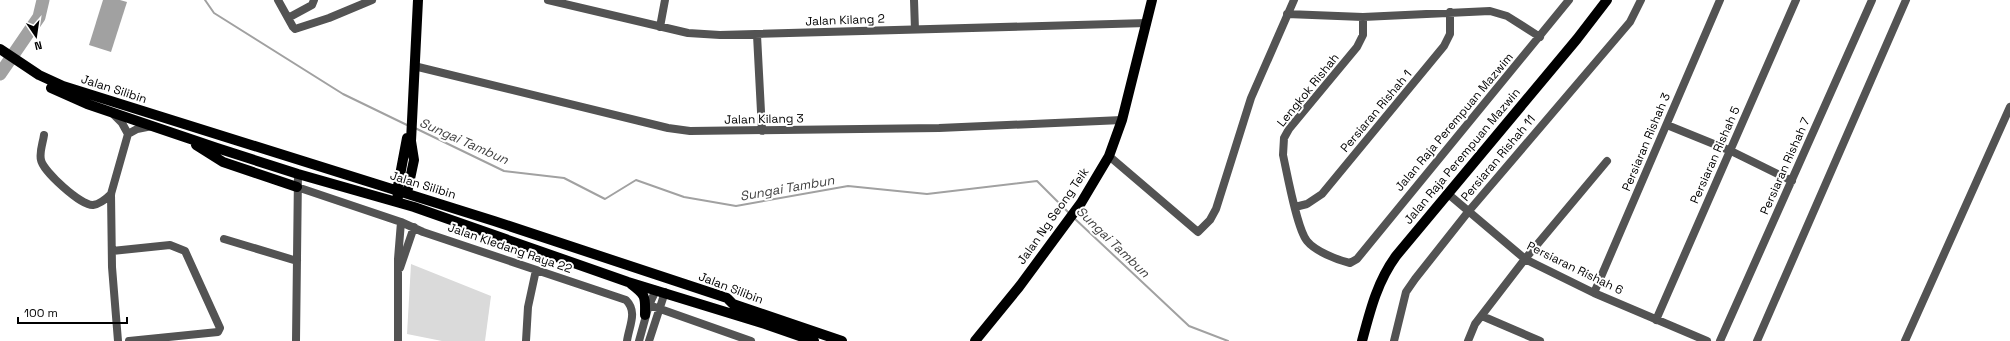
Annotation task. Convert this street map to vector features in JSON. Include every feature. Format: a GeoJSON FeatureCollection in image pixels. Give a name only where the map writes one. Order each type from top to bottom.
{"type":"FeatureCollection","features":[{"type":"Feature","properties":{"kind":"main road"},"geometry":{"type":"LineString","coordinates":[[398,202],[414,160],[409,141],[415,77],[414,68],[418,0]]}},
{"type":"Feature","properties":{"kind":"main road","name":"Jalan Ng Seong Teik"},"geometry":{"type":"LineString","coordinates":[[974,341],[1019,287],[1081,203],[1109,156],[1122,120],[1152,0]]}},
{"type":"Feature","properties":{"kind":"main road","name":"Jalan Raja Perempuan Mazwin"},"geometry":{"type":"LineString","coordinates":[[1362,341],[1372,304],[1386,271],[1447,193],[1578,39],[1607,0]]}},
{"type":"Feature","properties":{"kind":"main road","name":"Jalan Silibin"},"geometry":{"type":"LineString","coordinates":[[0,49],[39,79],[573,247],[727,298],[733,304],[842,341]]}},
{"type":"Feature","properties":{"kind":"main road","name":"Jalan Silibin"},"geometry":{"type":"LineString","coordinates":[[0,56],[39,79],[87,104],[298,174],[398,202],[492,233],[628,282],[662,289],[814,341]]}},
{"type":"Feature","properties":{"kind":"main road"},"geometry":{"type":"LineString","coordinates":[[141,111],[143,117],[155,126]]}},
{"type":"Feature","properties":{"kind":"main road"},"geometry":{"type":"LineString","coordinates":[[184,136],[223,162],[297,187]]}},
{"type":"Feature","properties":{"kind":"main road"},"geometry":{"type":"LineString","coordinates":[[274,153],[281,160],[295,166],[298,174]]}},
{"type":"Feature","properties":{"kind":"main road"},"geometry":{"type":"LineString","coordinates":[[573,247],[601,262],[662,289],[727,304],[733,304]]}},
{"type":"Feature","properties":{"kind":"main road"},"geometry":{"type":"LineString","coordinates":[[628,282],[643,295],[646,302],[645,316]]}},
{"type":"Feature","properties":{"kind":"street"},"geometry":{"type":"LineString","coordinates":[[278,0],[293,27],[299,28],[371,0]]}},
{"type":"Feature","properties":{"kind":"street"},"geometry":{"type":"LineString","coordinates":[[288,18],[312,5],[314,0]]}},
{"type":"Feature","properties":{"kind":"street","name":"Jalan Kilang 2"},"geometry":{"type":"LineString","coordinates":[[548,0],[688,33],[720,35],[1147,23]]}},
{"type":"Feature","properties":{"kind":"street"},"geometry":{"type":"LineString","coordinates":[[660,27],[665,0]]}},
{"type":"Feature","properties":{"kind":"street"},"geometry":{"type":"LineString","coordinates":[[914,0],[915,30]]}},
{"type":"Feature","properties":{"kind":"street"},"geometry":{"type":"LineString","coordinates":[[1109,156],[1198,232],[1210,220],[1216,209],[1250,98],[1294,0]]}},
{"type":"Feature","properties":{"kind":"street","name":"Jalan Raja Perempuan Mazwim"},"geometry":{"type":"LineString","coordinates":[[1357,259],[1569,0]]}},
{"type":"Feature","properties":{"kind":"street","name":"Persiaran Rishah 11"},"geometry":{"type":"LineString","coordinates":[[1394,341],[1406,292],[1468,212],[1630,22],[1641,0]]}},
{"type":"Feature","properties":{"kind":"street","name":"Persiaran Rishah 3"},"geometry":{"type":"LineString","coordinates":[[1594,293],[1720,0]]}},
{"type":"Feature","properties":{"kind":"street","name":"Persiaran Rishah 5"},"geometry":{"type":"LineString","coordinates":[[1656,320],[1796,0]]}},
{"type":"Feature","properties":{"kind":"street","name":"Persiaran Rishah 7"},"geometry":{"type":"LineString","coordinates":[[1720,341],[1872,0]]}},
{"type":"Feature","properties":{"kind":"street"},"geometry":{"type":"LineString","coordinates":[[1757,341],[1906,0]]}},
{"type":"Feature","properties":{"kind":"street"},"geometry":{"type":"LineString","coordinates":[[1287,14],[1363,17],[1450,12],[1499,12],[1540,37]]}},
{"type":"Feature","properties":{"kind":"street","name":"Persiaran Rishah 1"},"geometry":{"type":"LineString","coordinates":[[1295,207],[1306,204],[1322,194],[1444,46],[1450,34],[1450,12]]}},
{"type":"Feature","properties":{"kind":"street","name":"Lengkok Rishah"},"geometry":{"type":"LineString","coordinates":[[1357,259],[1350,263],[1343,262],[1308,242],[1303,236],[1283,156],[1284,138],[1290,129],[1357,47],[1363,35],[1363,17]]}},
{"type":"Feature","properties":{"kind":"street"},"geometry":{"type":"LineString","coordinates":[[757,35],[762,131]]}},
{"type":"Feature","properties":{"kind":"street","name":"Jalan Kilang 3"},"geometry":{"type":"LineString","coordinates":[[414,68],[668,128],[711,132],[939,128],[1122,120]]}},
{"type":"Feature","properties":{"kind":"street"},"geometry":{"type":"LineString","coordinates":[[1906,340],[2010,107]]}},
{"type":"Feature","properties":{"kind":"street"},"geometry":{"type":"LineString","coordinates":[[109,111],[122,123],[128,134]]}},
{"type":"Feature","properties":{"kind":"street"},"geometry":{"type":"LineString","coordinates":[[1667,125],[1731,151],[1792,181]]}},
{"type":"Feature","properties":{"kind":"street"},"geometry":{"type":"LineString","coordinates":[[118,341],[110,194],[128,134],[137,129],[155,126]]}},
{"type":"Feature","properties":{"kind":"street"},"geometry":{"type":"LineString","coordinates":[[44,135],[41,161],[48,172],[76,197],[87,204],[93,205],[105,200],[110,194]]}},
{"type":"Feature","properties":{"kind":"street"},"geometry":{"type":"LineString","coordinates":[[1468,341],[1475,324],[1525,259],[1607,161]]}},
{"type":"Feature","properties":{"kind":"street"},"geometry":{"type":"LineString","coordinates":[[296,341],[298,174]]}},
{"type":"Feature","properties":{"kind":"street","name":"Jalan Kledang Raya 22"},"geometry":{"type":"LineString","coordinates":[[297,187],[626,300],[630,304],[633,312],[627,341]]}},
{"type":"Feature","properties":{"kind":"street","name":"Persiaran Rishah 6"},"geometry":{"type":"LineString","coordinates":[[1447,193],[1525,259],[1594,293],[1707,341]]}},
{"type":"Feature","properties":{"kind":"street"},"geometry":{"type":"LineString","coordinates":[[398,341],[401,222]]}},
{"type":"Feature","properties":{"kind":"street"},"geometry":{"type":"LineString","coordinates":[[399,269],[414,227]]}},
{"type":"Feature","properties":{"kind":"street"},"geometry":{"type":"LineString","coordinates":[[224,239],[297,260]]}},
{"type":"Feature","properties":{"kind":"street"},"geometry":{"type":"LineString","coordinates":[[112,251],[170,245],[185,251],[220,328],[218,332],[129,341]]}},
{"type":"Feature","properties":{"kind":"street"},"geometry":{"type":"LineString","coordinates":[[528,339],[528,307],[536,270]]}},
{"type":"Feature","properties":{"kind":"street"},"geometry":{"type":"LineString","coordinates":[[639,341],[649,305],[662,289]]}},
{"type":"Feature","properties":{"kind":"street"},"geometry":{"type":"LineString","coordinates":[[649,341],[660,309],[662,289]]}},
{"type":"Feature","properties":{"kind":"street"},"geometry":{"type":"LineString","coordinates":[[649,305],[751,341]]}},
{"type":"Feature","properties":{"kind":"street"},"geometry":{"type":"LineString","coordinates":[[1482,316],[1540,341]]}},
{"type":"Feature","properties":{"kind":"shaded area"},"geometry":{"type":"Polygon","coordinates":[[[103,0],[120,0],[127,2],[111,52],[89,45],[103,0]]]}},
{"type":"Feature","properties":{"kind":"shaded area"},"geometry":{"type":"Polygon","coordinates":[[[411,264],[491,296],[485,341],[442,341],[407,334],[411,264]]]}},
{"type":"Feature","properties":{"kind":"waterway"},"geometry":{"type":"LineString","coordinates":[[0,74],[39,17],[43,0]]}},
{"type":"Feature","properties":{"kind":"waterway","name":"Sungai Tambun"},"geometry":{"type":"LineString","coordinates":[[205,0],[214,13],[343,94],[409,126]]}},
{"type":"Feature","properties":{"kind":"waterway","name":"Sungai Tambun"},"geometry":{"type":"LineString","coordinates":[[415,128],[504,171],[564,178],[605,199],[636,180],[684,197],[736,206],[848,186],[927,194],[1037,181],[1070,214]]}},
{"type":"Feature","properties":{"kind":"waterway","name":"Sungai Tambun"},"geometry":{"type":"LineString","coordinates":[[1074,218],[1189,326],[1228,341]]}}]}
